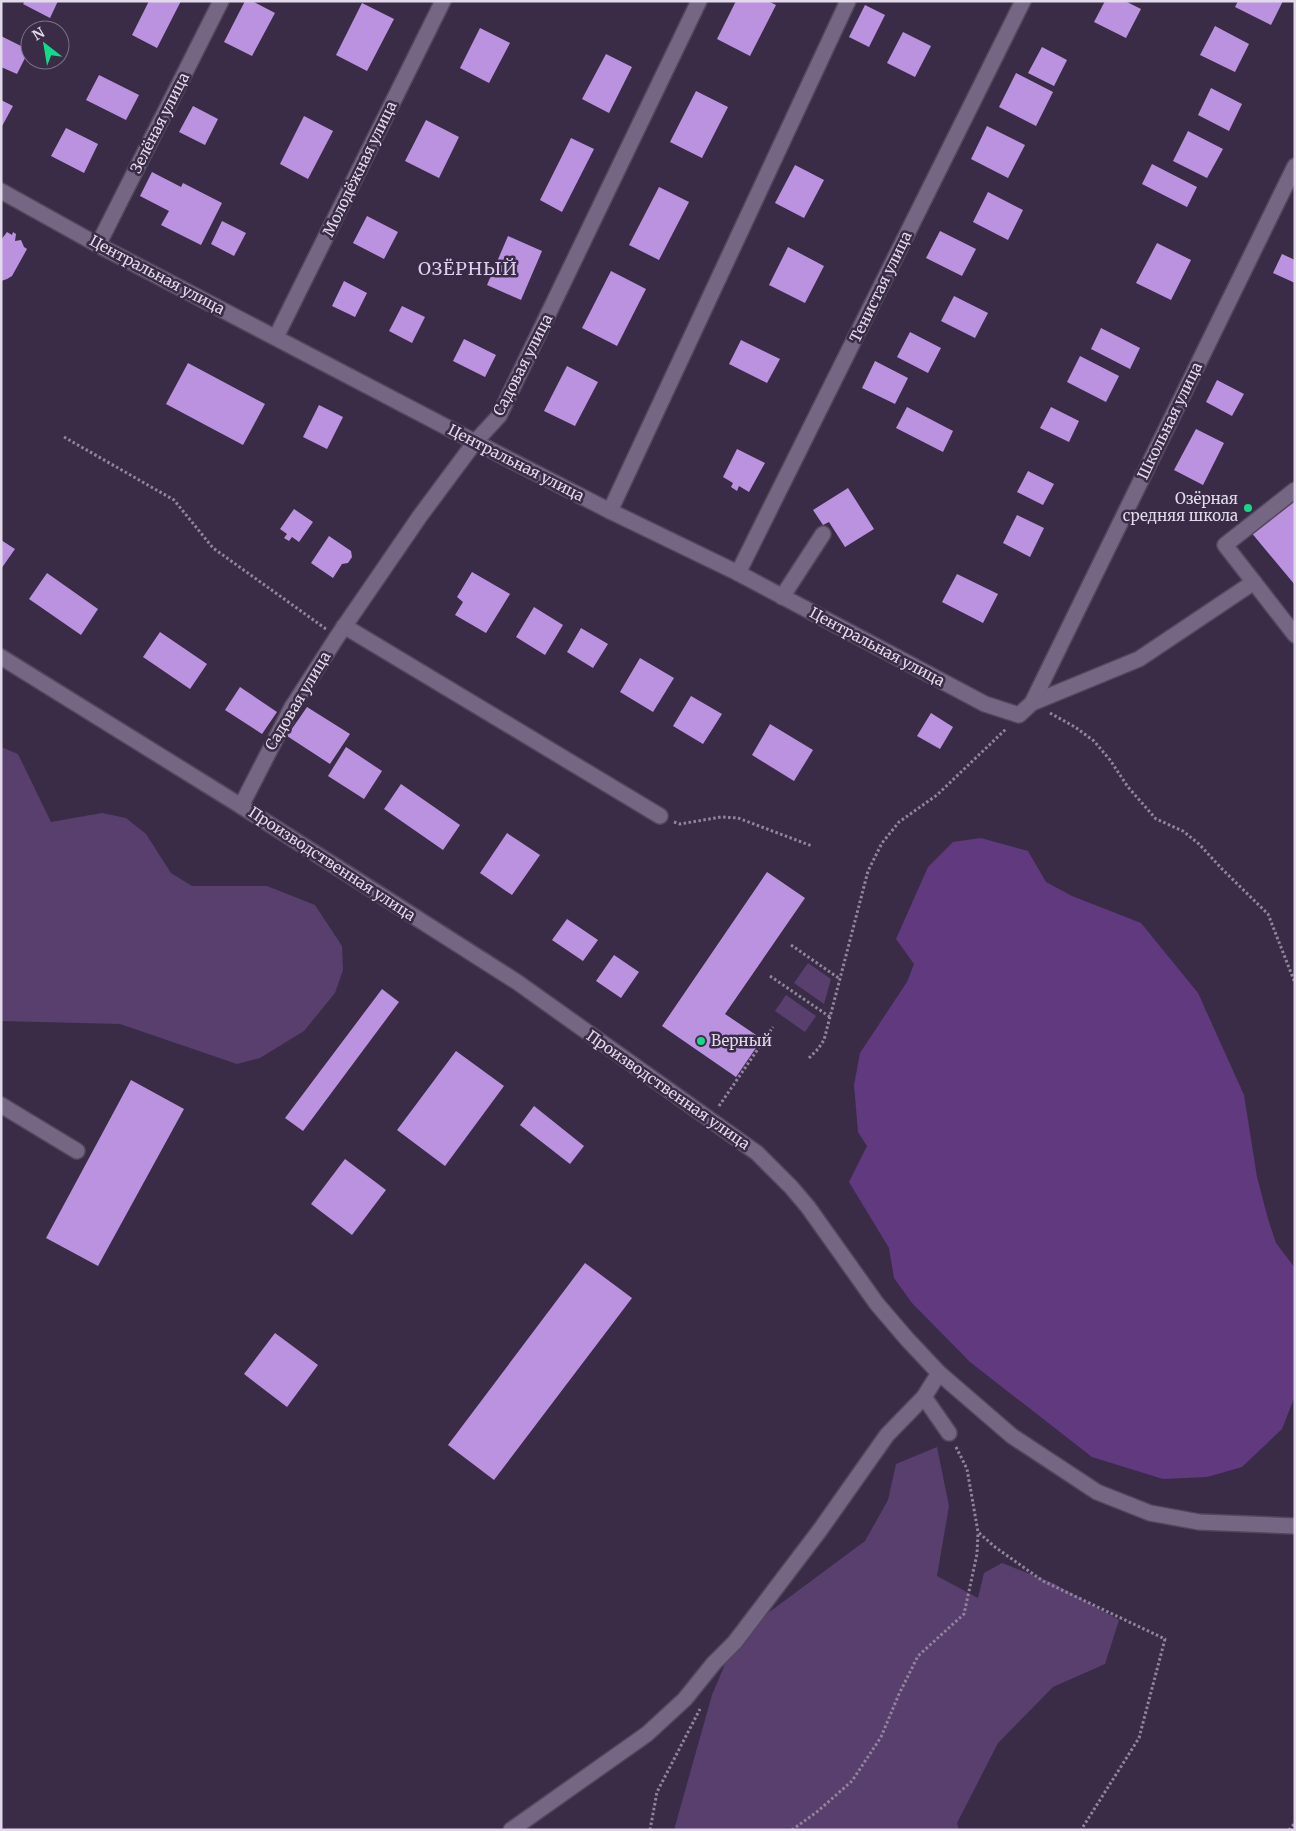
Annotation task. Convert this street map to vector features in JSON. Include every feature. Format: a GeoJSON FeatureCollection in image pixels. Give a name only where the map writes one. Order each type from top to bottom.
{"type":"FeatureCollection","features":[{"type":"Feature","properties":{"kind":"street","name":"Зелёная улица"},"geometry":{"type":"LineString","coordinates":[[98,245],[221,1]]}},
{"type":"Feature","properties":{"kind":"street","name":"Молодёжная улица"},"geometry":{"type":"LineString","coordinates":[[276,337],[443,1]]}},
{"type":"Feature","properties":{"kind":"street","name":"Садовая улица"},"geometry":{"type":"LineString","coordinates":[[241,806],[292,707],[340,631],[420,516],[475,442],[499,416],[699,1]]}},
{"type":"Feature","properties":{"kind":"street"},"geometry":{"type":"LineString","coordinates":[[610,511],[848,1]]}},
{"type":"Feature","properties":{"kind":"street","name":"Тенистая улица"},"geometry":{"type":"LineString","coordinates":[[738,573],[1023,1]]}},
{"type":"Feature","properties":{"kind":"street","name":"Школьная улица"},"geometry":{"type":"LineString","coordinates":[[1032,703],[1295,166]]}},
{"type":"Feature","properties":{"kind":"street","name":"Центральная улица"},"geometry":{"type":"LineString","coordinates":[[1,191],[98,245],[475,442],[610,511],[738,573],[985,704],[1019,715],[1032,703]]}},
{"type":"Feature","properties":{"kind":"street"},"geometry":{"type":"LineString","coordinates":[[1295,490],[1225,545],[1295,635]]}},
{"type":"Feature","properties":{"kind":"street"},"geometry":{"type":"LineString","coordinates":[[782,597],[823,534]]}},
{"type":"Feature","properties":{"kind":"street"},"geometry":{"type":"LineString","coordinates":[[1032,703],[1139,659],[1254,582]]}},
{"type":"Feature","properties":{"kind":"street"},"geometry":{"type":"LineString","coordinates":[[340,631],[660,816]]}},
{"type":"Feature","properties":{"kind":"street","name":"Производственная улица"},"geometry":{"type":"LineString","coordinates":[[1,657],[241,806],[517,982],[757,1153],[792,1187],[877,1304],[907,1339],[940,1373],[1012,1436],[1097,1492],[1150,1513],[1199,1522],[1295,1526]]}},
{"type":"Feature","properties":{"kind":"street"},"geometry":{"type":"LineString","coordinates":[[1,1105],[77,1151]]}},
{"type":"Feature","properties":{"kind":"street"},"geometry":{"type":"LineString","coordinates":[[511,1830],[647,1734],[685,1699],[741,1634],[820,1530],[887,1435],[924,1397],[940,1373]]}},
{"type":"Feature","properties":{"kind":"street"},"geometry":{"type":"LineString","coordinates":[[924,1397],[949,1433]]}},
{"type":"Feature","properties":{"kind":"path"},"geometry":{"type":"LineString","coordinates":[[64,437],[174,500],[213,548],[340,631]]}},
{"type":"Feature","properties":{"kind":"path"},"geometry":{"type":"LineString","coordinates":[[1032,703],[1076,727],[1094,742],[1110,760],[1128,787],[1156,818],[1182,831],[1199,844],[1268,914],[1295,982]]}},
{"type":"Feature","properties":{"kind":"path"},"geometry":{"type":"LineString","coordinates":[[809,1058],[824,1040],[855,927],[868,871],[882,843],[899,822],[937,795],[1012,723]]}},
{"type":"Feature","properties":{"kind":"path"},"geometry":{"type":"LineString","coordinates":[[660,816],[680,824],[721,817],[738,818],[812,846]]}},
{"type":"Feature","properties":{"kind":"path"},"geometry":{"type":"LineString","coordinates":[[791,945],[840,979]]}},
{"type":"Feature","properties":{"kind":"path"},"geometry":{"type":"LineString","coordinates":[[770,976],[830,1017]]}},
{"type":"Feature","properties":{"kind":"path"},"geometry":{"type":"LineString","coordinates":[[710,1119],[773,1027]]}},
{"type":"Feature","properties":{"kind":"path"},"geometry":{"type":"LineString","coordinates":[[792,1830],[818,1812],[852,1781],[881,1737],[918,1656],[964,1614],[977,1554],[978,1532],[967,1469],[949,1433]]}},
{"type":"Feature","properties":{"kind":"path"},"geometry":{"type":"LineString","coordinates":[[978,1532],[995,1547],[1044,1581],[1165,1639],[1139,1738],[1081,1830]]}},
{"type":"Feature","properties":{"kind":"path"},"geometry":{"type":"LineString","coordinates":[[650,1830],[658,1792],[703,1702]]}},
{"type":"Feature","properties":{"kind":"path"},"geometry":{"type":"LineString","coordinates":[[1289,1830],[1295,1823]]}},
{"type":"Feature","properties":{"kind":"shaded area"},"geometry":{"type":"Polygon","coordinates":[[[1,747],[18,754],[51,822],[102,813],[126,818],[146,834],[171,873],[192,886],[267,886],[315,905],[342,946],[343,970],[335,993],[304,1031],[260,1058],[237,1064],[120,1024],[1,1021],[1,747]]]}},
{"type":"Feature","properties":{"kind":"shaded area"},"geometry":{"type":"Polygon","coordinates":[[[981,838],[1028,851],[1046,882],[1072,896],[1141,923],[1198,993],[1244,1095],[1257,1177],[1268,1219],[1276,1243],[1295,1268],[1295,1396],[1282,1429],[1242,1467],[1207,1477],[1163,1479],[1092,1457],[970,1362],[912,1303],[894,1278],[889,1248],[849,1182],[867,1146],[858,1132],[854,1085],[860,1053],[907,982],[914,964],[896,939],[928,867],[953,842],[981,838]]]}},
{"type":"Feature","properties":{"kind":"shaded area"},"geometry":{"type":"Polygon","coordinates":[[[808,963],[831,979],[824,1004],[794,983],[808,963]]]}},
{"type":"Feature","properties":{"kind":"shaded area"},"geometry":{"type":"Polygon","coordinates":[[[786,995],[816,1016],[805,1032],[775,1011],[786,995]]]}},
{"type":"Feature","properties":{"kind":"shaded area"},"geometry":{"type":"Polygon","coordinates":[[[937,1447],[949,1506],[937,1576],[978,1598],[984,1573],[1002,1563],[1053,1583],[1119,1620],[1105,1664],[1053,1687],[998,1743],[957,1823],[959,1830],[674,1830],[712,1695],[737,1636],[865,1541],[888,1500],[896,1464],[937,1447]]]}},
{"type":"Feature","properties":{"kind":"building"},"geometry":{"type":"Polygon","coordinates":[[[25,1],[58,1],[50,18],[23,4],[25,1]]]}},
{"type":"Feature","properties":{"kind":"building"},"geometry":{"type":"Polygon","coordinates":[[[149,1],[181,1],[157,48],[132,35],[149,1]]]}},
{"type":"Feature","properties":{"kind":"building"},"geometry":{"type":"Polygon","coordinates":[[[245,1],[252,1],[275,13],[252,56],[224,42],[245,1]]]}},
{"type":"Feature","properties":{"kind":"building"},"geometry":{"type":"Polygon","coordinates":[[[736,1],[768,1],[776,5],[750,56],[717,39],[736,1]]]}},
{"type":"Feature","properties":{"kind":"building"},"geometry":{"type":"Polygon","coordinates":[[[1105,1],[1125,1],[1141,9],[1126,38],[1094,22],[1105,1]]]}},
{"type":"Feature","properties":{"kind":"building"},"geometry":{"type":"Polygon","coordinates":[[[1238,1],[1283,1],[1271,25],[1235,7],[1238,1]]]}},
{"type":"Feature","properties":{"kind":"building"},"geometry":{"type":"Polygon","coordinates":[[[362,3],[394,19],[367,71],[336,55],[362,3]]]}},
{"type":"Feature","properties":{"kind":"building"},"geometry":{"type":"Polygon","coordinates":[[[865,5],[885,15],[869,47],[849,37],[865,5]]]}},
{"type":"Feature","properties":{"kind":"building"},"geometry":{"type":"Polygon","coordinates":[[[1215,26],[1249,44],[1235,72],[1200,55],[1215,26]]]}},
{"type":"Feature","properties":{"kind":"building"},"geometry":{"type":"Polygon","coordinates":[[[480,28],[510,43],[489,83],[460,68],[480,28]]]}},
{"type":"Feature","properties":{"kind":"building"},"geometry":{"type":"Polygon","coordinates":[[[903,32],[931,46],[915,77],[887,63],[903,32]]]}},
{"type":"Feature","properties":{"kind":"building"},"geometry":{"type":"Polygon","coordinates":[[[1,36],[20,46],[20,68],[17,74],[1,67],[1,36]]]}},
{"type":"Feature","properties":{"kind":"building"},"geometry":{"type":"Polygon","coordinates":[[[1042,47],[1067,60],[1054,86],[1028,73],[1042,47]]]}},
{"type":"Feature","properties":{"kind":"building"},"geometry":{"type":"Polygon","coordinates":[[[606,54],[632,67],[609,113],[582,99],[606,54]]]}},
{"type":"Feature","properties":{"kind":"building"},"geometry":{"type":"Polygon","coordinates":[[[1016,73],[1053,92],[1036,126],[999,107],[1016,73]]]}},
{"type":"Feature","properties":{"kind":"building"},"geometry":{"type":"Polygon","coordinates":[[[99,75],[139,95],[126,120],[86,100],[99,75]]]}},
{"type":"Feature","properties":{"kind":"building"},"geometry":{"type":"Polygon","coordinates":[[[1211,88],[1242,104],[1229,131],[1198,115],[1211,88]]]}},
{"type":"Feature","properties":{"kind":"building"},"geometry":{"type":"Polygon","coordinates":[[[696,91],[728,107],[702,158],[670,142],[696,91]]]}},
{"type":"Feature","properties":{"kind":"building"},"geometry":{"type":"Polygon","coordinates":[[[1,100],[13,106],[1,128],[1,100]]]}},
{"type":"Feature","properties":{"kind":"building"},"geometry":{"type":"Polygon","coordinates":[[[193,106],[218,119],[205,145],[179,132],[193,106]]]}},
{"type":"Feature","properties":{"kind":"building"},"geometry":{"type":"Polygon","coordinates":[[[304,116],[333,131],[308,179],[280,164],[304,116]]]}},
{"type":"Feature","properties":{"kind":"building"},"geometry":{"type":"Polygon","coordinates":[[[426,120],[459,137],[439,178],[405,161],[426,120]]]}},
{"type":"Feature","properties":{"kind":"building"},"geometry":{"type":"Polygon","coordinates":[[[987,126],[1025,145],[1008,178],[971,159],[987,126]]]}},
{"type":"Feature","properties":{"kind":"building"},"geometry":{"type":"Polygon","coordinates":[[[66,128],[98,144],[84,173],[51,156],[66,128]]]}},
{"type":"Feature","properties":{"kind":"building"},"geometry":{"type":"Polygon","coordinates":[[[1188,131],[1223,149],[1207,178],[1173,161],[1188,131]]]}},
{"type":"Feature","properties":{"kind":"building"},"geometry":{"type":"Polygon","coordinates":[[[571,138],[594,149],[562,212],[540,200],[571,138]]]}},
{"type":"Feature","properties":{"kind":"building"},"geometry":{"type":"Polygon","coordinates":[[[1152,164],[1197,187],[1187,207],[1142,184],[1152,164]]]}},
{"type":"Feature","properties":{"kind":"building"},"geometry":{"type":"Polygon","coordinates":[[[795,165],[824,180],[804,218],[775,203],[795,165]]]}},
{"type":"Feature","properties":{"kind":"building"},"geometry":{"type":"Polygon","coordinates":[[[152,172],[181,187],[183,183],[222,203],[201,245],[161,225],[169,211],[140,196],[152,172]]]}},
{"type":"Feature","properties":{"kind":"building"},"geometry":{"type":"Polygon","coordinates":[[[659,187],[689,202],[659,260],[629,245],[659,187]]]}},
{"type":"Feature","properties":{"kind":"building"},"geometry":{"type":"Polygon","coordinates":[[[988,192],[1023,210],[1008,240],[973,222],[988,192]]]}},
{"type":"Feature","properties":{"kind":"building"},"geometry":{"type":"Polygon","coordinates":[[[367,216],[398,232],[384,259],[353,243],[367,216]]]}},
{"type":"Feature","properties":{"kind":"building"},"geometry":{"type":"Polygon","coordinates":[[[222,221],[246,233],[234,256],[211,244],[222,221]]]}},
{"type":"Feature","properties":{"kind":"building"},"geometry":{"type":"Polygon","coordinates":[[[940,231],[976,249],[962,276],[926,258],[940,231]]]}},
{"type":"Feature","properties":{"kind":"building"},"geometry":{"type":"Polygon","coordinates":[[[7,232],[12,235],[13,232],[16,234],[15,241],[21,240],[27,249],[12,276],[1,281],[1,240],[7,232]]]}},
{"type":"Feature","properties":{"kind":"building"},"geometry":{"type":"Polygon","coordinates":[[[508,236],[542,251],[521,300],[487,285],[508,236]]]}},
{"type":"Feature","properties":{"kind":"building"},"geometry":{"type":"Polygon","coordinates":[[[1157,243],[1191,260],[1171,300],[1136,283],[1157,243]]]}},
{"type":"Feature","properties":{"kind":"building"},"geometry":{"type":"Polygon","coordinates":[[[788,247],[824,266],[805,303],[769,285],[788,247]]]}},
{"type":"Feature","properties":{"kind":"building"},"geometry":{"type":"Polygon","coordinates":[[[1282,254],[1295,260],[1295,283],[1273,273],[1282,254]]]}},
{"type":"Feature","properties":{"kind":"building"},"geometry":{"type":"Polygon","coordinates":[[[611,271],[646,289],[617,346],[582,328],[611,271]]]}},
{"type":"Feature","properties":{"kind":"building"},"geometry":{"type":"Polygon","coordinates":[[[344,281],[367,293],[355,317],[332,306],[344,281]]]}},
{"type":"Feature","properties":{"kind":"building"},"geometry":{"type":"Polygon","coordinates":[[[954,296],[988,313],[975,338],[941,321],[954,296]]]}},
{"type":"Feature","properties":{"kind":"building"},"geometry":{"type":"Polygon","coordinates":[[[402,306],[425,317],[412,343],[389,331],[402,306]]]}},
{"type":"Feature","properties":{"kind":"building"},"geometry":{"type":"Polygon","coordinates":[[[1101,328],[1140,348],[1130,369],[1091,349],[1101,328]]]}},
{"type":"Feature","properties":{"kind":"building"},"geometry":{"type":"Polygon","coordinates":[[[910,332],[941,348],[928,373],[897,357],[910,332]]]}},
{"type":"Feature","properties":{"kind":"building"},"geometry":{"type":"Polygon","coordinates":[[[464,339],[496,355],[485,377],[453,361],[464,339]]]}},
{"type":"Feature","properties":{"kind":"building"},"geometry":{"type":"Polygon","coordinates":[[[741,340],[780,359],[767,383],[729,364],[741,340]]]}},
{"type":"Feature","properties":{"kind":"building"},"geometry":{"type":"Polygon","coordinates":[[[1080,356],[1119,376],[1106,402],[1067,382],[1080,356]]]}},
{"type":"Feature","properties":{"kind":"building"},"geometry":{"type":"Polygon","coordinates":[[[875,361],[908,378],[895,404],[862,388],[875,361]]]}},
{"type":"Feature","properties":{"kind":"building"},"geometry":{"type":"Polygon","coordinates":[[[188,363],[265,404],[243,445],[166,404],[188,363]]]}},
{"type":"Feature","properties":{"kind":"building"},"geometry":{"type":"Polygon","coordinates":[[[567,366],[598,382],[575,426],[544,411],[567,366]]]}},
{"type":"Feature","properties":{"kind":"building"},"geometry":{"type":"Polygon","coordinates":[[[1217,380],[1244,394],[1232,416],[1206,402],[1217,380]]]}},
{"type":"Feature","properties":{"kind":"building"},"geometry":{"type":"Polygon","coordinates":[[[319,405],[343,417],[327,449],[303,437],[319,405]]]}},
{"type":"Feature","properties":{"kind":"building"},"geometry":{"type":"Polygon","coordinates":[[[907,407],[953,431],[943,452],[896,428],[907,407]]]}},
{"type":"Feature","properties":{"kind":"building"},"geometry":{"type":"Polygon","coordinates":[[[1051,407],[1079,421],[1069,442],[1040,428],[1051,407]]]}},
{"type":"Feature","properties":{"kind":"building"},"geometry":{"type":"Polygon","coordinates":[[[1196,429],[1224,443],[1203,485],[1174,470],[1196,429]]]}},
{"type":"Feature","properties":{"kind":"building"},"geometry":{"type":"Polygon","coordinates":[[[737,449],[765,463],[749,492],[739,486],[737,491],[731,487],[733,483],[723,477],[737,449]]]}},
{"type":"Feature","properties":{"kind":"building"},"geometry":{"type":"Polygon","coordinates":[[[1028,471],[1054,484],[1043,505],[1017,492],[1028,471]]]}},
{"type":"Feature","properties":{"kind":"building"},"geometry":{"type":"Polygon","coordinates":[[[848,488],[874,529],[845,547],[829,522],[823,525],[813,510],[848,488]]]}},
{"type":"Feature","properties":{"kind":"building"},"geometry":{"type":"Polygon","coordinates":[[[1290,497],[1295,503],[1295,585],[1250,531],[1290,497]]]}},
{"type":"Feature","properties":{"kind":"building"},"geometry":{"type":"Polygon","coordinates":[[[294,509],[313,522],[299,542],[292,537],[289,541],[284,538],[287,534],[280,529],[294,509]]]}},
{"type":"Feature","properties":{"kind":"building"},"geometry":{"type":"Polygon","coordinates":[[[1017,515],[1044,528],[1030,557],[1003,543],[1017,515]]]}},
{"type":"Feature","properties":{"kind":"building"},"geometry":{"type":"Polygon","coordinates":[[[329,536],[351,551],[352,557],[348,563],[342,564],[333,578],[311,563],[329,536]]]}},
{"type":"Feature","properties":{"kind":"building"},"geometry":{"type":"Polygon","coordinates":[[[1,540],[15,549],[1,569],[1,540]]]}},
{"type":"Feature","properties":{"kind":"building"},"geometry":{"type":"Polygon","coordinates":[[[472,572],[510,594],[486,633],[455,615],[463,602],[457,597],[472,572]]]}},
{"type":"Feature","properties":{"kind":"building"},"geometry":{"type":"Polygon","coordinates":[[[47,573],[98,609],[81,635],[29,599],[47,573]]]}},
{"type":"Feature","properties":{"kind":"building"},"geometry":{"type":"Polygon","coordinates":[[[957,574],[998,594],[983,623],[942,602],[957,574]]]}},
{"type":"Feature","properties":{"kind":"building"},"geometry":{"type":"Polygon","coordinates":[[[534,607],[563,625],[545,655],[516,637],[534,607]]]}},
{"type":"Feature","properties":{"kind":"building"},"geometry":{"type":"Polygon","coordinates":[[[581,628],[608,644],[593,668],[567,652],[581,628]]]}},
{"type":"Feature","properties":{"kind":"building"},"geometry":{"type":"Polygon","coordinates":[[[160,632],[207,664],[190,689],[143,657],[160,632]]]}},
{"type":"Feature","properties":{"kind":"building"},"geometry":{"type":"Polygon","coordinates":[[[640,658],[674,678],[653,712],[620,692],[640,658]]]}},
{"type":"Feature","properties":{"kind":"building"},"geometry":{"type":"Polygon","coordinates":[[[240,687],[277,712],[262,734],[225,710],[240,687]]]}},
{"type":"Feature","properties":{"kind":"building"},"geometry":{"type":"Polygon","coordinates":[[[691,696],[722,714],[703,744],[673,726],[691,696]]]}},
{"type":"Feature","properties":{"kind":"building"},"geometry":{"type":"Polygon","coordinates":[[[307,707],[350,734],[330,764],[287,736],[307,707]]]}},
{"type":"Feature","properties":{"kind":"building"},"geometry":{"type":"Polygon","coordinates":[[[931,713],[953,727],[940,749],[917,736],[931,713]]]}},
{"type":"Feature","properties":{"kind":"building"},"geometry":{"type":"Polygon","coordinates":[[[770,724],[813,750],[794,781],[752,755],[770,724]]]}},
{"type":"Feature","properties":{"kind":"building"},"geometry":{"type":"Polygon","coordinates":[[[346,747],[382,771],[364,799],[328,776],[346,747]]]}},
{"type":"Feature","properties":{"kind":"building"},"geometry":{"type":"Polygon","coordinates":[[[401,784],[460,825],[443,850],[384,809],[401,784]]]}},
{"type":"Feature","properties":{"kind":"building"},"geometry":{"type":"Polygon","coordinates":[[[507,833],[540,855],[512,895],[480,873],[507,833]]]}},
{"type":"Feature","properties":{"kind":"building"},"geometry":{"type":"Polygon","coordinates":[[[767,872],[805,898],[725,1014],[762,1039],[736,1077],[662,1026],[767,872]]]}},
{"type":"Feature","properties":{"kind":"building"},"geometry":{"type":"Polygon","coordinates":[[[567,919],[598,940],[583,961],[552,940],[567,919]]]}},
{"type":"Feature","properties":{"kind":"building"},"geometry":{"type":"Polygon","coordinates":[[[614,955],[639,972],[621,998],[596,981],[614,955]]]}},
{"type":"Feature","properties":{"kind":"building"},"geometry":{"type":"Polygon","coordinates":[[[382,989],[399,1002],[303,1131],[285,1118],[382,989]]]}},
{"type":"Feature","properties":{"kind":"building"},"geometry":{"type":"Polygon","coordinates":[[[456,1051],[504,1086],[445,1166],[397,1130],[456,1051]]]}},
{"type":"Feature","properties":{"kind":"building"},"geometry":{"type":"Polygon","coordinates":[[[131,1080],[184,1109],[98,1266],[46,1238],[131,1080]]]}},
{"type":"Feature","properties":{"kind":"building"},"geometry":{"type":"Polygon","coordinates":[[[534,1106],[584,1146],[570,1164],[520,1125],[534,1106]]]}},
{"type":"Feature","properties":{"kind":"building"},"geometry":{"type":"Polygon","coordinates":[[[345,1159],[386,1190],[352,1235],[311,1204],[345,1159]]]}},
{"type":"Feature","properties":{"kind":"building"},"geometry":{"type":"Polygon","coordinates":[[[585,1263],[632,1298],[494,1480],[448,1445],[585,1263]]]}},
{"type":"Feature","properties":{"kind":"building"},"geometry":{"type":"Polygon","coordinates":[[[275,1333],[318,1365],[287,1407],[244,1374],[275,1333]]]}},
{"type":"Feature","properties":{"kind":"place","name":"Озёрная средняя школа"},"geometry":{"type":"Point","coordinates":[1248,508]}},
{"type":"Feature","properties":{"kind":"place","name":"Верный"},"geometry":{"type":"Point","coordinates":[701,1041]}},
{"type":"Feature","properties":{"kind":"district","name":"ОЗЁРНЫЙ"},"geometry":{"type":"Point","coordinates":[468,269]}}]}
